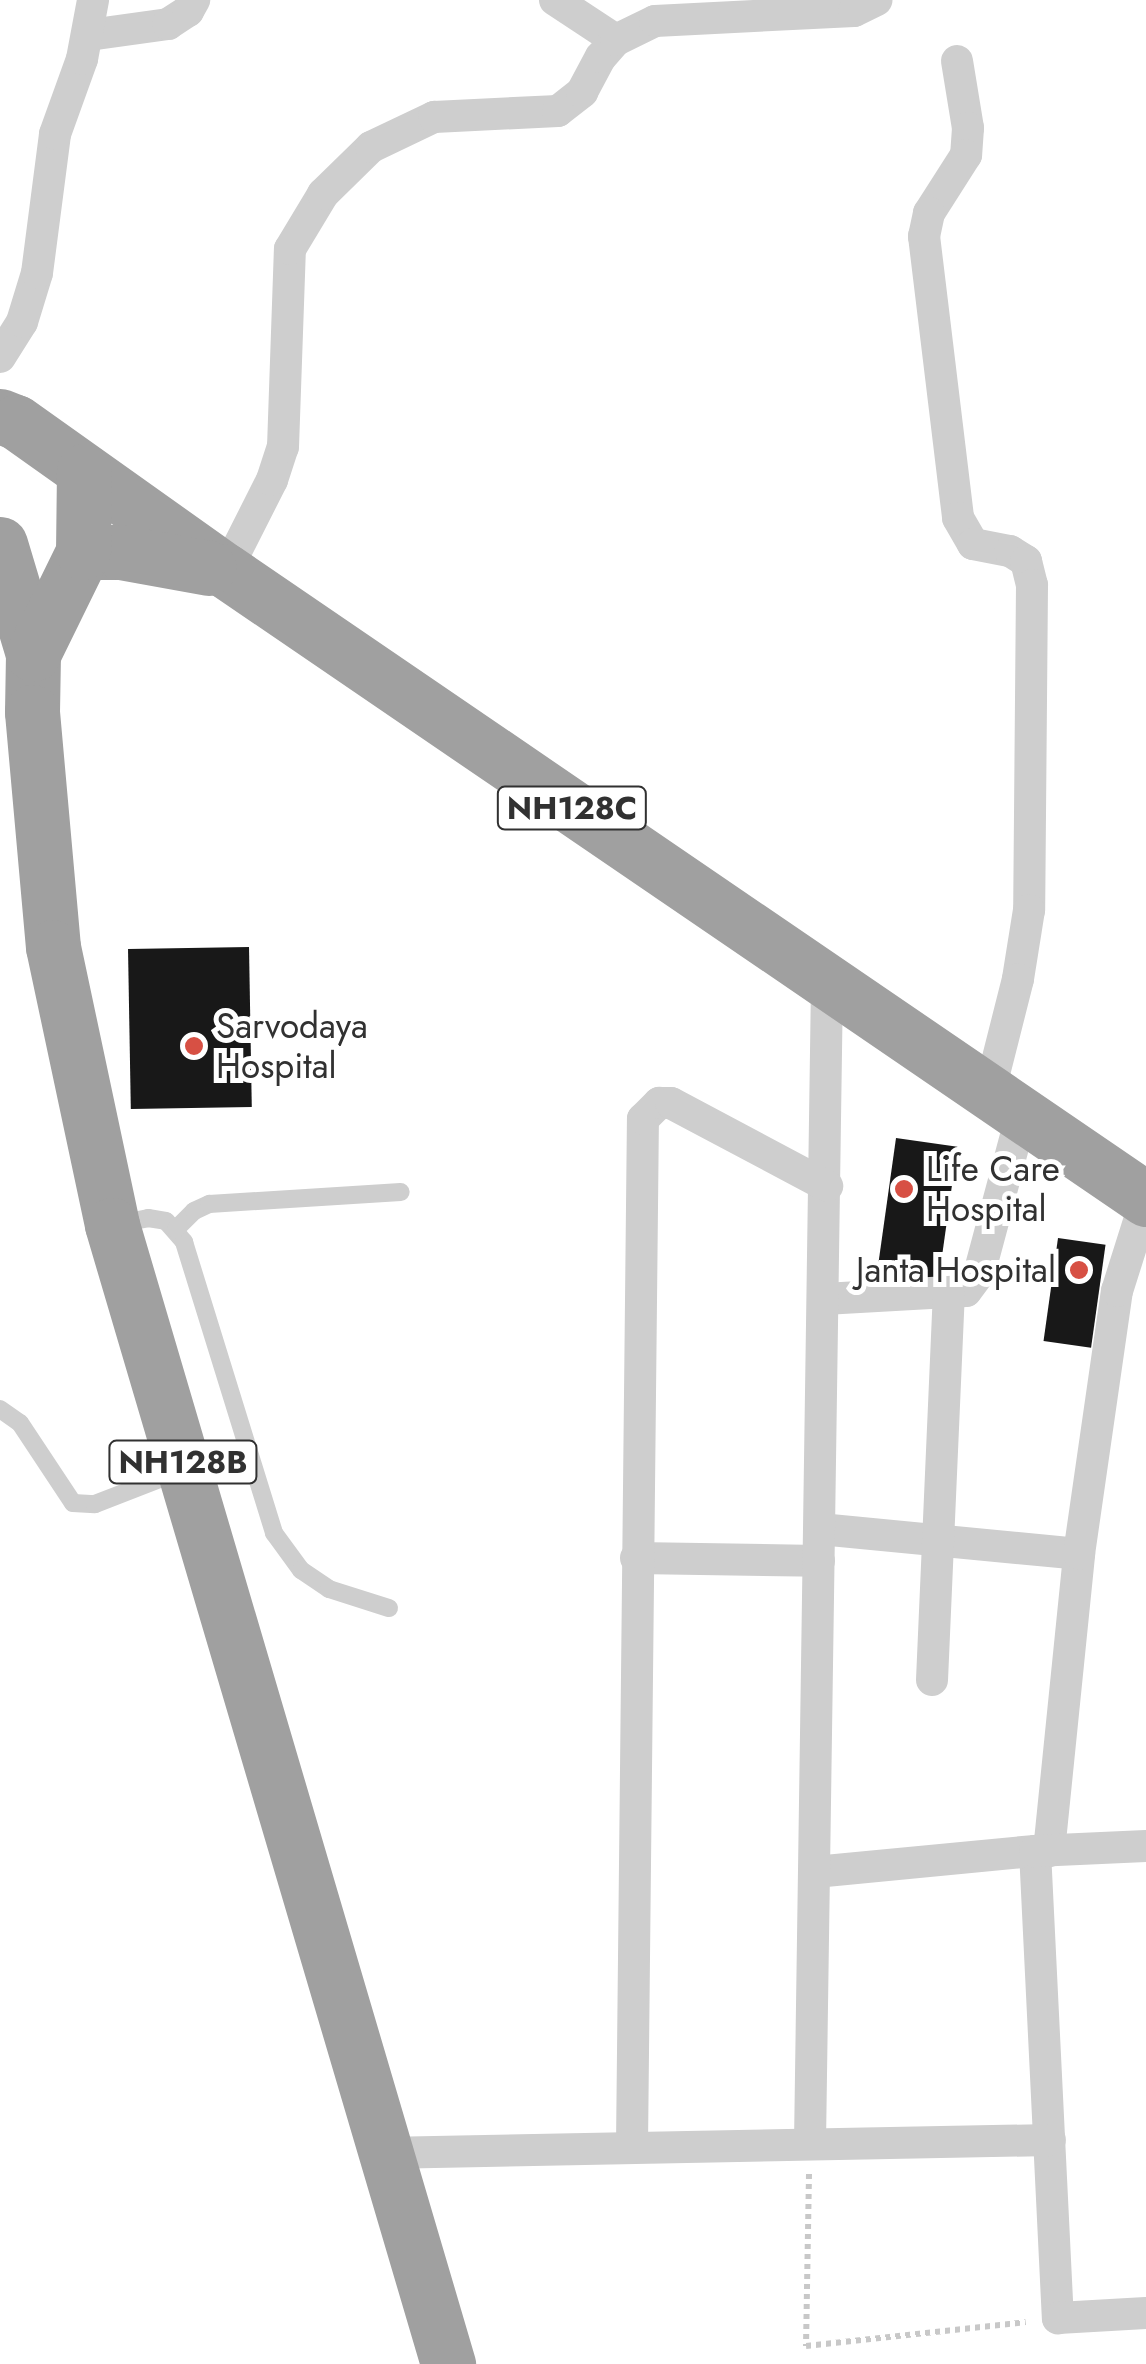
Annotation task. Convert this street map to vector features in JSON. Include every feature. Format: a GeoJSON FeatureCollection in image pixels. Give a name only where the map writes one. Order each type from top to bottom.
{"type":"FeatureCollection","features":[{"type":"Feature","properties":{"kind":"highway","name":"NH128C"},"geometry":{"type":"LineString","coordinates":[[0,416],[16,422],[226,571],[1146,1199]]}},
{"type":"Feature","properties":{"kind":"highway"},"geometry":{"type":"LineString","coordinates":[[33,654],[83,552],[84,471]]}},
{"type":"Feature","properties":{"kind":"highway","name":"NH128B"},"geometry":{"type":"LineString","coordinates":[[0,544],[33,654],[24,713],[54,947],[112,1225],[448,2364]]}},
{"type":"Feature","properties":{"kind":"highway"},"geometry":{"type":"LineString","coordinates":[[83,552],[120,552],[226,571]]}},
{"type":"Feature","properties":{"kind":"street"},"geometry":{"type":"LineString","coordinates":[[0,357],[22,322],[37,273],[55,134],[89,35],[94,0]]}},
{"type":"Feature","properties":{"kind":"street"},"geometry":{"type":"LineString","coordinates":[[89,35],[168,24],[188,11],[194,0]]}},
{"type":"Feature","properties":{"kind":"street"},"geometry":{"type":"LineString","coordinates":[[555,0],[616,40]]}},
{"type":"Feature","properties":{"kind":"street"},"geometry":{"type":"LineString","coordinates":[[226,571],[272,480],[283,447],[290,249],[323,194],[370,147],[434,117],[477,112],[544,114],[573,104],[616,40],[656,20],[854,12],[877,0]]}},
{"type":"Feature","properties":{"kind":"street"},"geometry":{"type":"LineString","coordinates":[[824,1299],[950,1294],[966,1291],[979,1274],[1006,1102],[1029,910],[1032,585],[1026,561],[1010,551],[973,544],[958,518],[924,236],[930,212],[966,155],[968,128],[957,61]]}},
{"type":"Feature","properties":{"kind":"street"},"geometry":{"type":"LineString","coordinates":[[810,2143],[827,983]]}},
{"type":"Feature","properties":{"kind":"street"},"geometry":{"type":"LineString","coordinates":[[632,2146],[643,1119],[659,1103],[670,1103],[826,1186]]}},
{"type":"Feature","properties":{"kind":"street"},"geometry":{"type":"LineString","coordinates":[[1146,1199],[1117,1291],[1042,1851],[1058,2318],[1146,2313]]}},
{"type":"Feature","properties":{"kind":"street"},"geometry":{"type":"LineString","coordinates":[[932,1680],[950,1294]]}},
{"type":"Feature","properties":{"kind":"street"},"geometry":{"type":"LineString","coordinates":[[636,1558],[938,1540],[1079,1554]]}},
{"type":"Feature","properties":{"kind":"street"},"geometry":{"type":"LineString","coordinates":[[815,1872],[1042,1851],[1146,1846]]}},
{"type":"Feature","properties":{"kind":"street"},"geometry":{"type":"LineString","coordinates":[[384,2153],[1050,2140]]}},
{"type":"Feature","properties":{"kind":"lane"},"geometry":{"type":"LineString","coordinates":[[176,1230],[194,1211],[219,1203],[401,1192]]}},
{"type":"Feature","properties":{"kind":"lane"},"geometry":{"type":"LineString","coordinates":[[112,1225],[148,1218],[166,1221],[184,1242],[274,1533],[301,1570],[359,1602],[389,1608]]}},
{"type":"Feature","properties":{"kind":"lane"},"geometry":{"type":"LineString","coordinates":[[0,1409],[20,1423],[72,1503],[95,1504],[185,1468]]}},
{"type":"Feature","properties":{"kind":"path"},"geometry":{"type":"LineString","coordinates":[[810,2143],[806,2346],[1058,2318]]}},
{"type":"Feature","properties":{"kind":"building"},"geometry":{"type":"Polygon","coordinates":[[[249,947],[252,1107],[131,1109],[128,949],[249,947]]]}},
{"type":"Feature","properties":{"kind":"building"},"geometry":{"type":"Polygon","coordinates":[[[896,1138],[957,1147],[938,1286],[876,1278],[896,1138]]]}},
{"type":"Feature","properties":{"kind":"building"},"geometry":{"type":"Polygon","coordinates":[[[1058,1238],[1106,1245],[1091,1348],[1044,1341],[1058,1238]]]}},
{"type":"Feature","properties":{"kind":"place","name":"Sarvodaya Hospital"},"geometry":{"type":"Point","coordinates":[194,1046]}},
{"type":"Feature","properties":{"kind":"place","name":"Life Care Hospital"},"geometry":{"type":"Point","coordinates":[904,1189]}},
{"type":"Feature","properties":{"kind":"place","name":"Janta Hospital"},"geometry":{"type":"Point","coordinates":[1079,1270]}}]}
